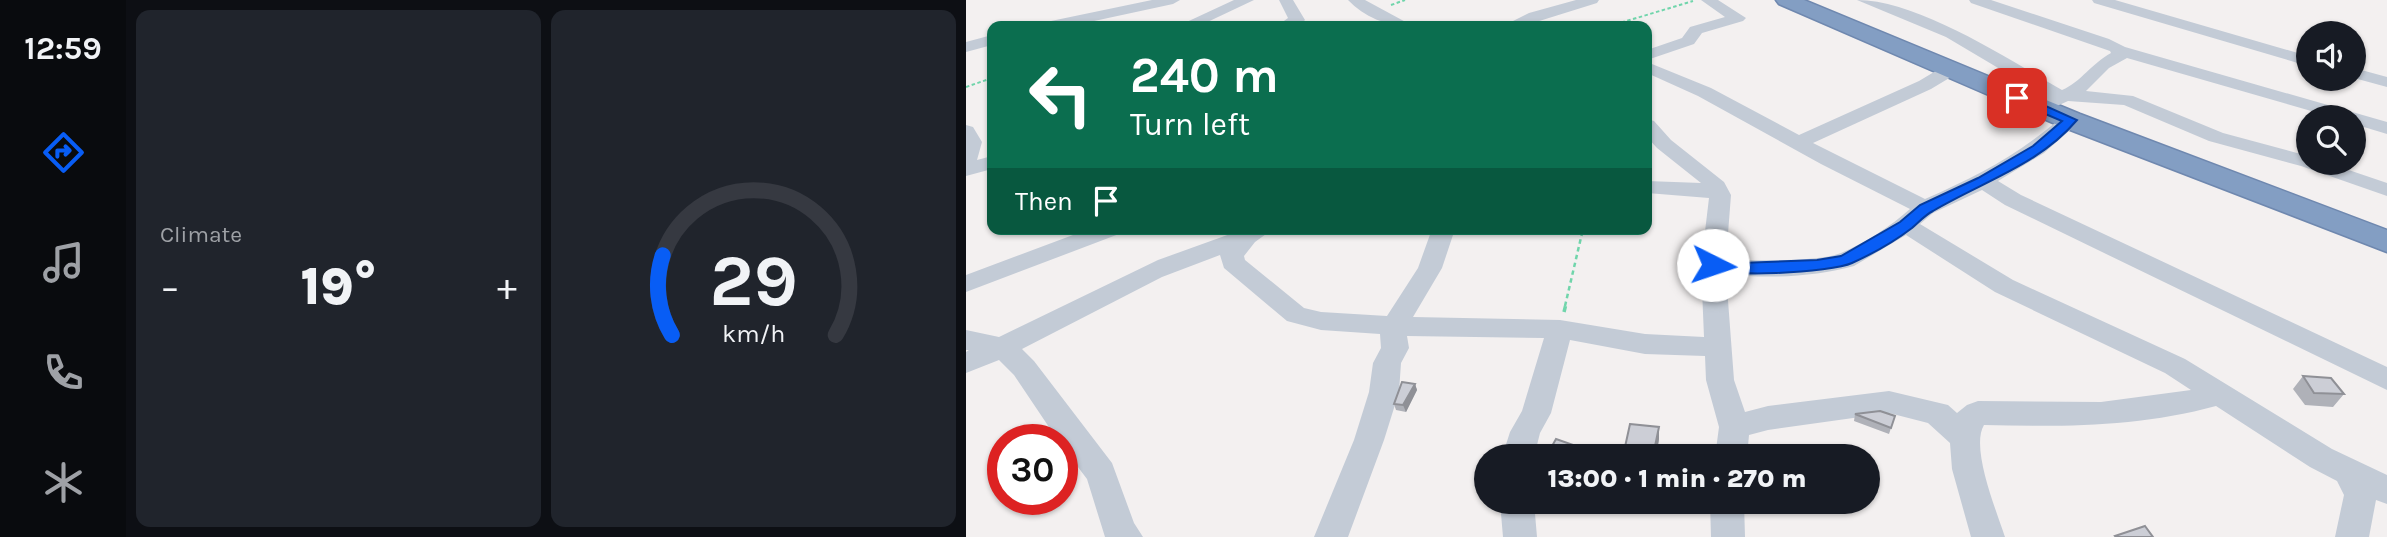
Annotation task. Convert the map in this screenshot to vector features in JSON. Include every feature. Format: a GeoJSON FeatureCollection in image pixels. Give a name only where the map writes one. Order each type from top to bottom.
{"type":"FeatureCollection","features":[{"type":"Feature","properties":{"kind":"highway"},"geometry":{"type":"LineString","coordinates":[[1786,0],[1950,70],[2058,105],[2387,242]]}},
{"type":"Feature","properties":{"kind":"street"},"geometry":{"type":"LineString","coordinates":[[1072,21],[1153,2],[1173,0]]}},
{"type":"Feature","properties":{"kind":"street"},"geometry":{"type":"LineString","coordinates":[[1198,21],[1247,0]]}},
{"type":"Feature","properties":{"kind":"street"},"geometry":{"type":"LineString","coordinates":[[1286,0],[1297,20],[1295,21]]}},
{"type":"Feature","properties":{"kind":"street"},"geometry":{"type":"LineString","coordinates":[[1355,0],[1392,21]]}},
{"type":"Feature","properties":{"kind":"street"},"geometry":{"type":"LineString","coordinates":[[1528,21],[1592,0]]}},
{"type":"Feature","properties":{"kind":"street"},"geometry":{"type":"LineString","coordinates":[[1652,53],[1690,39],[1691,33],[1696,30],[1738,18],[1708,0]]}},
{"type":"Feature","properties":{"kind":"street"},"geometry":{"type":"LineString","coordinates":[[1864,0],[1952,34],[2058,105],[2127,100],[2216,137],[2296,159]]}},
{"type":"Feature","properties":{"kind":"street"},"geometry":{"type":"LineString","coordinates":[[1976,0],[2103,42],[2116,48],[2119,53]]}},
{"type":"Feature","properties":{"kind":"street"},"geometry":{"type":"LineString","coordinates":[[2099,0],[2296,58]]}},
{"type":"Feature","properties":{"kind":"street"},"geometry":{"type":"LineString","coordinates":[[1153,2],[1179,21]]}},
{"type":"Feature","properties":{"kind":"street"},"geometry":{"type":"LineString","coordinates":[[1375,21],[1384,18]]}},
{"type":"Feature","properties":{"kind":"street"},"geometry":{"type":"LineString","coordinates":[[966,47],[987,41]]}},
{"type":"Feature","properties":{"kind":"street"},"geometry":{"type":"LineString","coordinates":[[1713,265],[1740,268],[1817,265],[1845,261],[1915,217],[2038,149],[2058,105],[2119,53],[2144,55],[2308,105]]}},
{"type":"Feature","properties":{"kind":"street"},"geometry":{"type":"LineString","coordinates":[[2260,91],[2296,66]]}},
{"type":"Feature","properties":{"kind":"street"},"geometry":{"type":"LineString","coordinates":[[1652,69],[1724,102],[1797,143],[1915,217],[2004,286],[2175,366],[2271,429],[2350,474],[2387,490]]}},
{"type":"Feature","properties":{"kind":"street"},"geometry":{"type":"LineString","coordinates":[[1797,143],[1925,86],[1950,70]]}},
{"type":"Feature","properties":{"kind":"street"},"geometry":{"type":"LineString","coordinates":[[2366,76],[2387,82]]}},
{"type":"Feature","properties":{"kind":"street"},"geometry":{"type":"LineString","coordinates":[[2366,122],[2387,128]]}},
{"type":"Feature","properties":{"kind":"street"},"geometry":{"type":"LineString","coordinates":[[1652,131],[1664,144],[1713,182],[1720,195],[1713,265],[1720,380],[1734,426],[1732,444]]}},
{"type":"Feature","properties":{"kind":"street"},"geometry":{"type":"LineString","coordinates":[[966,170],[987,164]]}},
{"type":"Feature","properties":{"kind":"street"},"geometry":{"type":"LineString","coordinates":[[2344,175],[2387,190]]}},
{"type":"Feature","properties":{"kind":"street"},"geometry":{"type":"LineString","coordinates":[[1983,181],[2013,200],[2387,379]]}},
{"type":"Feature","properties":{"kind":"street"},"geometry":{"type":"LineString","coordinates":[[1652,187],[1708,190],[1720,195]]}},
{"type":"Feature","properties":{"kind":"street"},"geometry":{"type":"LineString","coordinates":[[966,284],[1095,235]]}},
{"type":"Feature","properties":{"kind":"street"},"geometry":{"type":"LineString","coordinates":[[966,363],[1003,348],[1154,270],[1251,235]]}},
{"type":"Feature","properties":{"kind":"street"},"geometry":{"type":"LineString","coordinates":[[1253,235],[1232,255],[1233,263],[1248,273],[1274,300],[1296,315],[1321,321],[1395,327],[1560,329],[1645,344],[1719,347]]}},
{"type":"Feature","properties":{"kind":"street"},"geometry":{"type":"LineString","coordinates":[[1331,537],[1369,440],[1384,392],[1387,363],[1395,348],[1395,327],[1430,268],[1442,235]]}},
{"type":"Feature","properties":{"kind":"street"},"geometry":{"type":"LineString","coordinates":[[1522,444],[1536,413],[1560,329]]}},
{"type":"Feature","properties":{"kind":"street"},"geometry":{"type":"LineString","coordinates":[[966,340],[1003,348],[1024,368],[1101,473],[1120,532],[1126,537]]}},
{"type":"Feature","properties":{"kind":"street"},"geometry":{"type":"LineString","coordinates":[[1988,537],[1963,436],[1966,419],[1978,413],[2044,415],[2149,410],[2221,394]]}},
{"type":"Feature","properties":{"kind":"street"},"geometry":{"type":"LineString","coordinates":[[1734,426],[1768,418],[1889,402],[1937,412],[1963,436]]}},
{"type":"Feature","properties":{"kind":"street"},"geometry":{"type":"LineString","coordinates":[[2350,474],[2361,494],[2352,537]]}},
{"type":"Feature","properties":{"kind":"street"},"geometry":{"type":"LineString","coordinates":[[1518,514],[1520,537]]}},
{"type":"Feature","properties":{"kind":"street"},"geometry":{"type":"LineString","coordinates":[[1727,514],[1728,537]]}},
{"type":"Feature","properties":{"kind":"path"},"geometry":{"type":"LineString","coordinates":[[1627,21],[1696,0]]}},
{"type":"Feature","properties":{"kind":"path"},"geometry":{"type":"LineString","coordinates":[[966,87],[987,80]]}},
{"type":"Feature","properties":{"kind":"path"},"geometry":{"type":"LineString","coordinates":[[1560,329],[1582,235]]}},
{"type":"Feature","properties":{"kind":"building"},"geometry":{"type":"Polygon","coordinates":[[[2303,376],[2331,378],[2344,394],[2314,393],[2303,376]]]}},
{"type":"Feature","properties":{"kind":"building"},"geometry":{"type":"Polygon","coordinates":[[[1402,382],[1415,384],[1403,405],[1394,404],[1402,382]]]}},
{"type":"Feature","properties":{"kind":"building"},"geometry":{"type":"Polygon","coordinates":[[[1880,411],[1895,416],[1891,428],[1855,414],[1880,411]]]}},
{"type":"Feature","properties":{"kind":"building"},"geometry":{"type":"Polygon","coordinates":[[[1630,424],[1659,427],[1655,444],[1626,444],[1630,424]]]}},
{"type":"Feature","properties":{"kind":"building"},"geometry":{"type":"Polygon","coordinates":[[[1556,439],[1570,444],[1553,444],[1556,439]]]}},
{"type":"Feature","properties":{"kind":"building"},"geometry":{"type":"Polygon","coordinates":[[[2145,526],[2153,537],[2115,536],[2145,526]]]}},
{"type":"Feature","properties":{"kind":"route"},"geometry":{"type":"LineString","coordinates":[[1713,265],[1740,268],[1817,265],[1845,261],[1906,225],[1925,208],[1983,181],[2038,149],[2070,120],[2017,98]]}}]}
